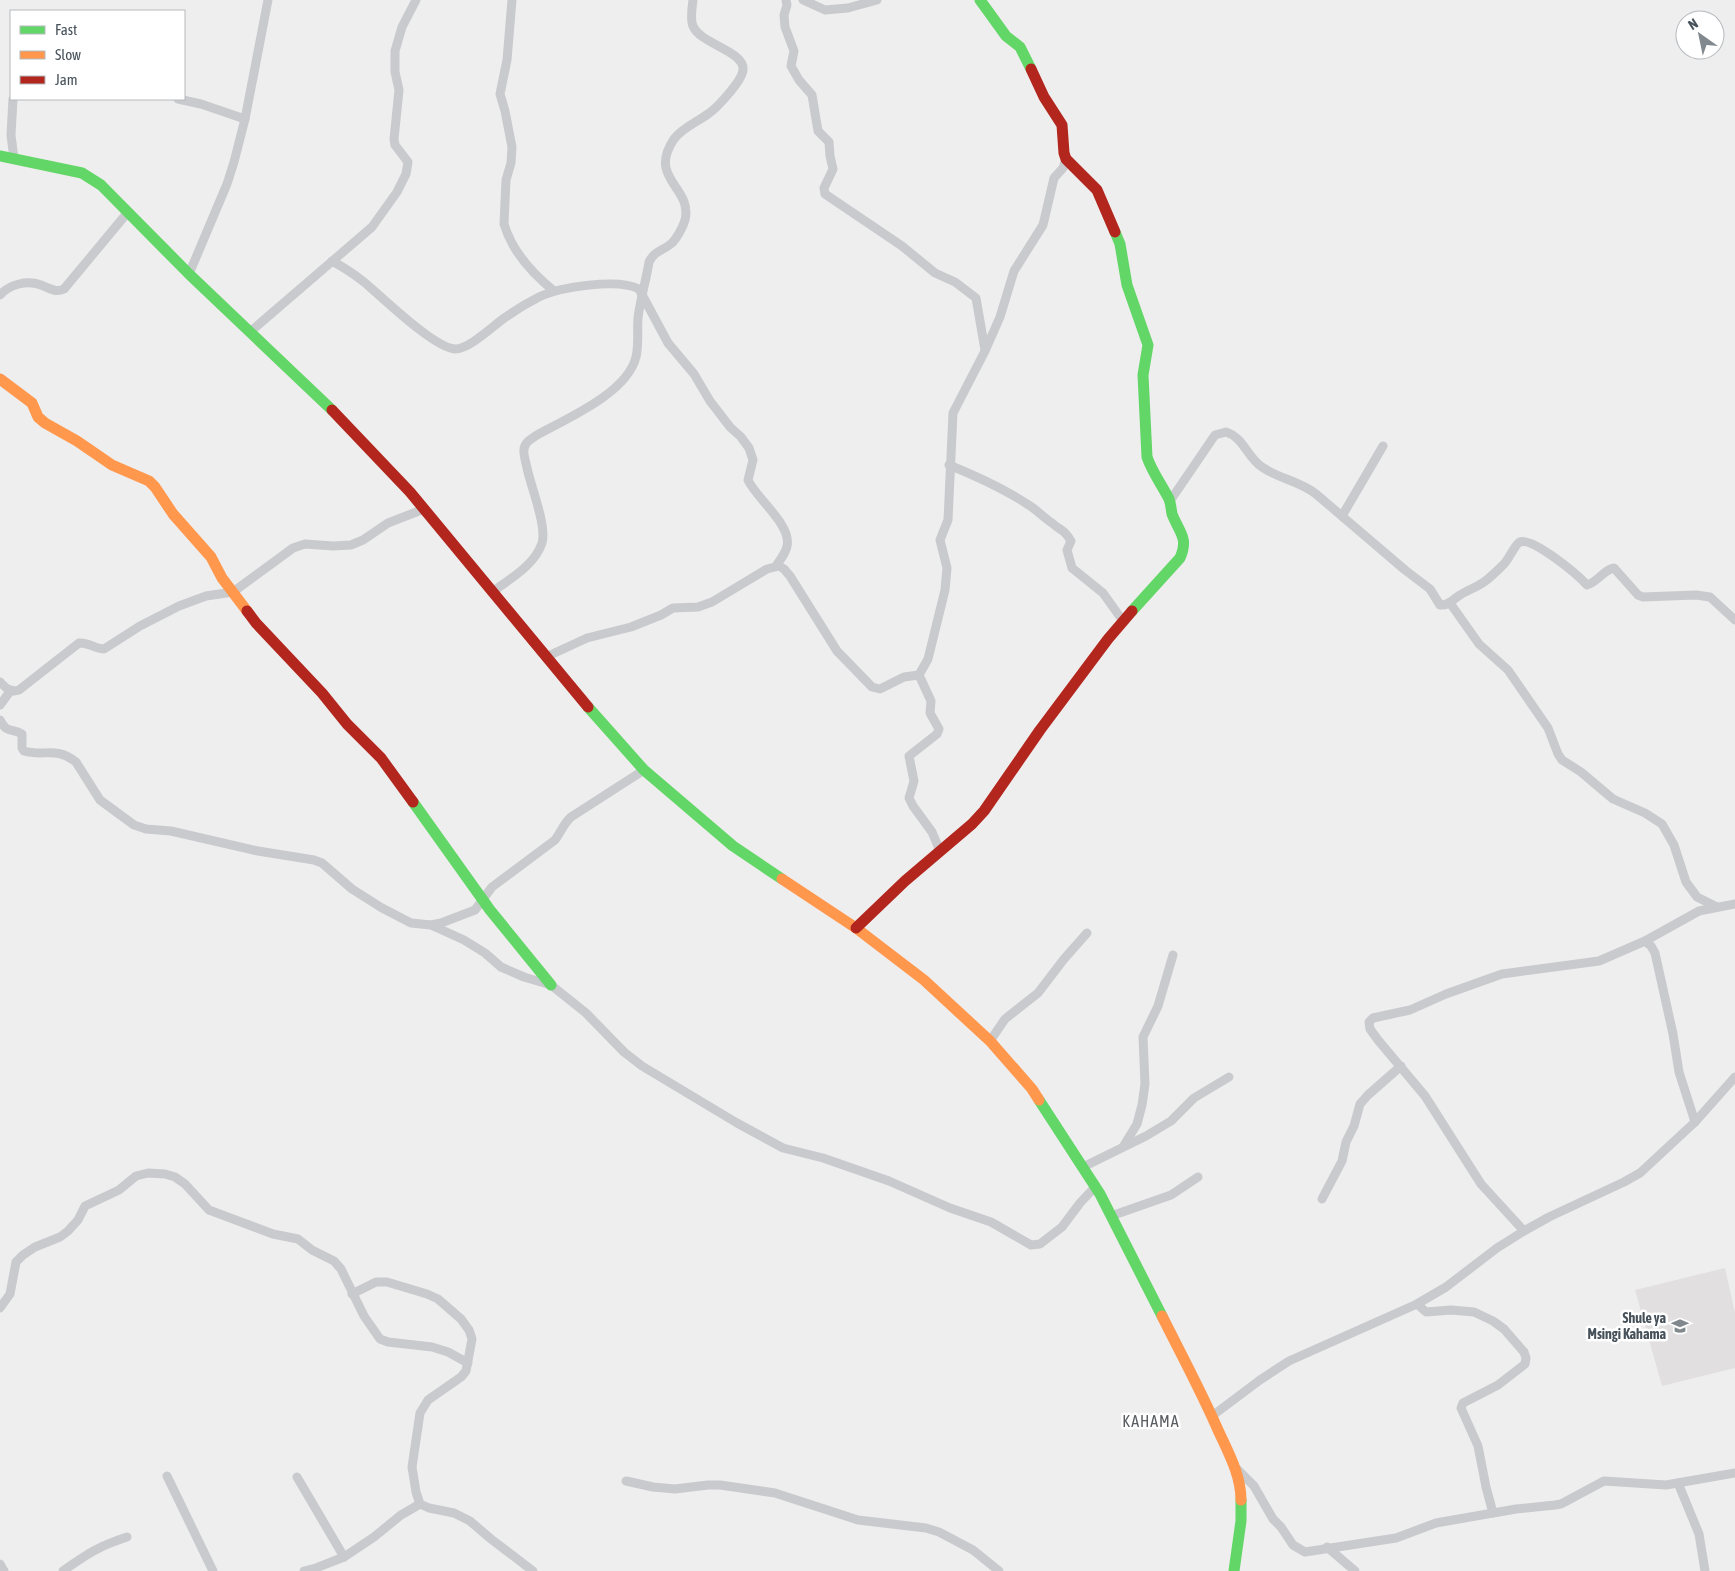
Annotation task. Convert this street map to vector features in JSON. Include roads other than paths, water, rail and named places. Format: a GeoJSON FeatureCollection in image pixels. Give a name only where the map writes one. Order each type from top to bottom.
{"type":"FeatureCollection","features":[{"type":"Feature","properties":{"kind":"main road"},"geometry":{"type":"LineString","coordinates":[[856,928],[905,881],[984,811],[1040,730],[1123,621],[1182,555],[1184,549],[1184,540],[1172,513],[1170,500],[1150,468],[1147,457],[1144,375],[1148,345],[1127,286],[1120,244],[1097,190],[1066,159],[1062,125],[1044,97],[1020,47],[1006,36],[980,0]]}},
{"type":"Feature","properties":{"kind":"main road"},"geometry":{"type":"LineString","coordinates":[[0,156],[82,173],[101,184],[189,274],[334,411],[410,492],[575,692],[644,770],[733,846],[856,928],[924,980],[990,1041],[1032,1089],[1083,1167],[1111,1216],[1212,1416],[1235,1467],[1241,1491],[1241,1521],[1234,1571]]}},
{"type":"Feature","properties":{"kind":"main road"},"geometry":{"type":"LineString","coordinates":[[0,379],[23,395],[32,404],[38,417],[45,423],[77,441],[112,465],[152,484],[173,514],[211,557],[222,578],[256,624],[309,679],[347,724],[381,758],[482,898],[551,985]]}},
{"type":"Feature","properties":{"kind":"street"},"geometry":{"type":"LineString","coordinates":[[189,274],[227,184],[245,119],[257,48],[268,0]]}},
{"type":"Feature","properties":{"kind":"street"},"geometry":{"type":"LineString","coordinates":[[250,332],[372,228],[397,192],[406,174],[408,162],[395,145],[394,139],[399,90],[395,72],[395,51],[402,27],[416,0]]}},
{"type":"Feature","properties":{"kind":"street"},"geometry":{"type":"LineString","coordinates":[[512,0],[507,60],[500,94],[512,147],[511,163],[506,184],[504,224],[524,260],[536,276],[554,292]]}},
{"type":"Feature","properties":{"kind":"street"},"geometry":{"type":"LineString","coordinates":[[492,592],[522,570],[535,555],[542,543],[543,529],[524,455],[527,441],[608,394],[619,386],[629,373],[636,357],[638,319],[650,262],[653,255],[672,243],[685,220],[685,206],[678,190],[667,174],[665,163],[667,152],[675,138],[686,128],[715,109],[739,80],[743,70],[742,63],[737,57],[702,37],[696,31],[692,24],[693,0]]}},
{"type":"Feature","properties":{"kind":"street"},"geometry":{"type":"LineString","coordinates":[[786,0],[785,27],[794,51],[791,66],[799,80],[812,95],[818,131],[830,144],[833,169],[824,188],[825,194],[902,246],[936,273],[955,282],[976,298],[985,351]]}},
{"type":"Feature","properties":{"kind":"street"},"geometry":{"type":"LineString","coordinates":[[803,0],[825,10],[848,8],[877,0]]}},
{"type":"Feature","properties":{"kind":"street"},"geometry":{"type":"LineString","coordinates":[[13,100],[11,135],[14,158]]}},
{"type":"Feature","properties":{"kind":"street"},"geometry":{"type":"LineString","coordinates":[[183,100],[201,104],[245,119]]}},
{"type":"Feature","properties":{"kind":"street"},"geometry":{"type":"LineString","coordinates":[[919,675],[928,659],[945,590],[948,568],[940,540],[948,520],[949,465],[953,413],[1000,317],[1011,277],[1043,225],[1054,178],[1063,168],[1066,159]]}},
{"type":"Feature","properties":{"kind":"street"},"geometry":{"type":"LineString","coordinates":[[0,295],[12,286],[26,283],[39,284],[54,291],[64,289],[128,212]]}},
{"type":"Feature","properties":{"kind":"street"},"geometry":{"type":"LineString","coordinates":[[332,261],[362,281],[435,340],[447,347],[456,349],[465,347],[503,319],[539,297],[592,284],[633,285],[643,294],[668,343],[694,374],[730,427],[749,448],[753,460],[748,480],[774,515],[788,540],[787,548],[776,566],[712,602],[698,607],[673,608],[631,628],[587,638],[546,656]]}},
{"type":"Feature","properties":{"kind":"street"},"geometry":{"type":"LineString","coordinates":[[1170,500],[1215,435],[1226,432],[1237,438],[1262,468],[1306,487],[1342,516],[1430,589],[1440,605],[1450,603],[1459,595],[1483,582],[1503,565],[1518,543],[1522,542],[1552,555],[1587,585],[1599,579],[1608,569],[1614,568],[1638,595],[1648,598],[1670,596],[1710,597],[1735,620]]}},
{"type":"Feature","properties":{"kind":"street"},"geometry":{"type":"LineString","coordinates":[[1342,516],[1383,446]]}},
{"type":"Feature","properties":{"kind":"street"},"geometry":{"type":"LineString","coordinates":[[949,465],[985,480],[1020,500],[1064,530],[1071,541],[1067,550],[1072,568],[1103,593],[1123,621]]}},
{"type":"Feature","properties":{"kind":"street"},"geometry":{"type":"LineString","coordinates":[[0,682],[7,689],[19,690],[79,643],[104,649],[140,626],[179,606],[206,596],[233,592],[293,548],[306,544],[351,545],[363,540],[388,523],[424,509]]}},
{"type":"Feature","properties":{"kind":"street"},"geometry":{"type":"LineString","coordinates":[[776,566],[784,568],[838,651],[872,687],[880,689],[904,677],[919,675]]}},
{"type":"Feature","properties":{"kind":"street"},"geometry":{"type":"LineString","coordinates":[[1450,603],[1480,644],[1508,670],[1548,728],[1562,760],[1581,772],[1613,799],[1645,813],[1662,824],[1674,846],[1686,882],[1697,897],[1718,907]]}},
{"type":"Feature","properties":{"kind":"street"},"geometry":{"type":"LineString","coordinates":[[919,675],[932,701],[930,713],[939,729],[937,734],[909,756],[914,781],[910,798],[913,806],[932,832],[940,851]]}},
{"type":"Feature","properties":{"kind":"street"},"geometry":{"type":"LineString","coordinates":[[0,705],[11,690]]}},
{"type":"Feature","properties":{"kind":"street"},"geometry":{"type":"LineString","coordinates":[[0,720],[9,731],[22,734],[22,748],[24,750],[58,753],[76,762],[100,800],[134,824],[146,829],[171,831],[258,851],[314,860],[322,863],[352,889],[382,908],[411,923],[431,925],[475,910],[482,898],[492,887],[556,840],[571,817],[644,770]]}},
{"type":"Feature","properties":{"kind":"street"},"geometry":{"type":"LineString","coordinates":[[1524,1231],[1481,1184],[1425,1096],[1370,1029],[1369,1022],[1373,1018],[1410,1010],[1446,994],[1502,974],[1595,962],[1645,941],[1691,914],[1735,904]]}},
{"type":"Feature","properties":{"kind":"street"},"geometry":{"type":"LineString","coordinates":[[431,925],[464,940],[501,966],[524,977],[551,985],[586,1013],[624,1052],[642,1066],[737,1123],[783,1148],[823,1158],[889,1181],[950,1208],[990,1222],[1031,1245],[1040,1244],[1062,1227],[1095,1187]]}},
{"type":"Feature","properties":{"kind":"street"},"geometry":{"type":"LineString","coordinates":[[990,1041],[1005,1019],[1038,993],[1087,933]]}},
{"type":"Feature","properties":{"kind":"street"},"geometry":{"type":"LineString","coordinates":[[1645,941],[1656,953],[1678,1072],[1695,1122]]}},
{"type":"Feature","properties":{"kind":"street"},"geometry":{"type":"LineString","coordinates":[[1123,1147],[1138,1124],[1144,1084],[1143,1037],[1158,1006],[1173,956]]}},
{"type":"Feature","properties":{"kind":"street"},"geometry":{"type":"LineString","coordinates":[[1322,1199],[1342,1161],[1346,1142],[1354,1126],[1360,1104],[1401,1066]]}},
{"type":"Feature","properties":{"kind":"street"},"geometry":{"type":"LineString","coordinates":[[1083,1167],[1172,1121],[1194,1098],[1229,1077]]}},
{"type":"Feature","properties":{"kind":"street"},"geometry":{"type":"LineString","coordinates":[[1212,1416],[1289,1361],[1416,1304],[1446,1287],[1497,1248],[1524,1231],[1548,1217],[1624,1182],[1640,1172],[1695,1122],[1735,1077]]}},
{"type":"Feature","properties":{"kind":"street"},"geometry":{"type":"LineString","coordinates":[[0,1308],[10,1294],[16,1262],[23,1255],[60,1237],[78,1220],[84,1206],[120,1190],[136,1176],[148,1173],[165,1174],[175,1177],[185,1184],[210,1210],[273,1234],[298,1239],[312,1250],[334,1261],[341,1268],[364,1316],[380,1339],[388,1342],[432,1347],[448,1352],[468,1363]]}},
{"type":"Feature","properties":{"kind":"street"},"geometry":{"type":"LineString","coordinates":[[1111,1216],[1171,1195],[1198,1177]]}},
{"type":"Feature","properties":{"kind":"street"},"geometry":{"type":"LineString","coordinates":[[352,1294],[376,1282],[387,1282],[438,1299],[461,1319],[469,1330],[472,1339],[466,1371],[428,1400],[420,1413],[412,1467],[416,1492],[420,1504],[429,1508],[454,1513],[470,1521],[497,1545],[533,1571]]}},
{"type":"Feature","properties":{"kind":"street"},"geometry":{"type":"LineString","coordinates":[[1416,1304],[1426,1312],[1451,1310],[1474,1312],[1493,1321],[1504,1329],[1524,1352],[1525,1364],[1498,1385],[1462,1405],[1478,1446],[1493,1513]]}},
{"type":"Feature","properties":{"kind":"street"},"geometry":{"type":"LineString","coordinates":[[1235,1467],[1254,1486],[1273,1520],[1281,1527],[1293,1545],[1305,1552],[1327,1547],[1396,1538],[1436,1523],[1561,1504],[1604,1481],[1654,1485],[1678,1483],[1735,1473]]}},
{"type":"Feature","properties":{"kind":"street"},"geometry":{"type":"LineString","coordinates":[[167,1476],[213,1571]]}},
{"type":"Feature","properties":{"kind":"street"},"geometry":{"type":"LineString","coordinates":[[297,1477],[344,1557]]}},
{"type":"Feature","properties":{"kind":"street"},"geometry":{"type":"LineString","coordinates":[[626,1480],[653,1487],[675,1489],[720,1485],[775,1494],[858,1520],[926,1528],[939,1532],[973,1550],[999,1571]]}},
{"type":"Feature","properties":{"kind":"street"},"geometry":{"type":"LineString","coordinates":[[1678,1483],[1700,1534],[1705,1571]]}},
{"type":"Feature","properties":{"kind":"street"},"geometry":{"type":"LineString","coordinates":[[304,1571],[344,1557],[374,1537],[401,1515],[420,1504]]}},
{"type":"Feature","properties":{"kind":"street"},"geometry":{"type":"LineString","coordinates":[[63,1571],[105,1544],[127,1537]]}},
{"type":"Feature","properties":{"kind":"street"},"geometry":{"type":"LineString","coordinates":[[1327,1547],[1356,1571]]}},
{"type":"Feature","properties":{"kind":"street"},"geometry":{"type":"LineString","coordinates":[[0,1564],[4,1571]]}},
{"type":"Feature","properties":{"kind":"place","name":"Shule ya Msingi Kahama"},"geometry":{"type":"Point","coordinates":[1680,1326]}},
{"type":"Feature","properties":{"kind":"district","name":"KAHAMA"},"geometry":{"type":"Point","coordinates":[1151,1421]}}]}
